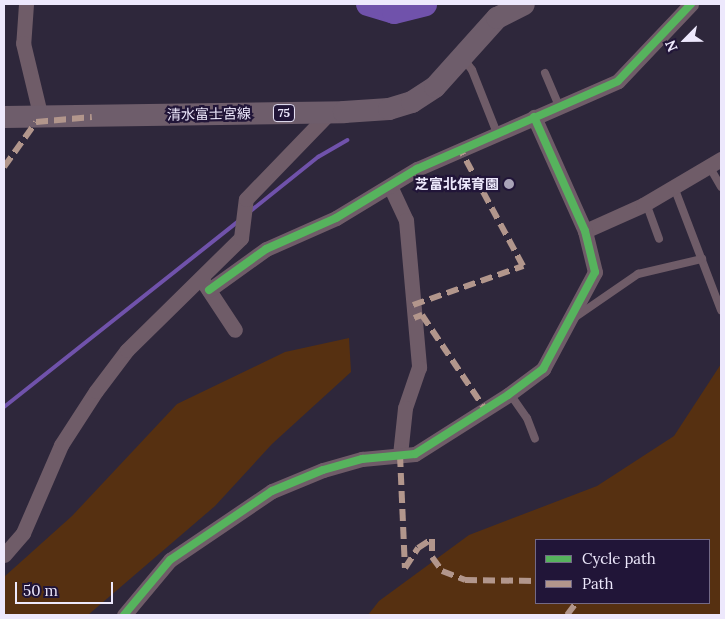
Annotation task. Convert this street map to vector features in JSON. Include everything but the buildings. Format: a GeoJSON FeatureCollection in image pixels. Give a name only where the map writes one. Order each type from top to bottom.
{"type":"FeatureCollection","features":[{"type":"Feature","properties":{"kind":"main road","name":"清水富士宮線"},"geometry":{"type":"LineString","coordinates":[[4,117],[41,118],[330,112],[389,108],[412,102],[435,86],[497,18],[524,4]]}},
{"type":"Feature","properties":{"kind":"street"},"geometry":{"type":"LineString","coordinates":[[26,4],[23,43],[41,118]]}},
{"type":"Feature","properties":{"kind":"street"},"geometry":{"type":"LineString","coordinates":[[4,555],[22,533],[73,424],[127,350],[205,284],[266,248],[336,218],[417,169],[618,81],[691,4]]}},
{"type":"Feature","properties":{"kind":"street"},"geometry":{"type":"LineString","coordinates":[[205,284],[241,238],[244,226],[242,209],[246,198],[330,112]]}},
{"type":"Feature","properties":{"kind":"street"},"geometry":{"type":"LineString","coordinates":[[131,613],[170,560],[272,491],[355,461],[415,454],[510,394],[543,369],[595,272],[585,231],[534,117]]}},
{"type":"Feature","properties":{"kind":"street"},"geometry":{"type":"LineString","coordinates":[[585,231],[646,202],[715,163]]}},
{"type":"Feature","properties":{"kind":"street"},"geometry":{"type":"LineString","coordinates":[[390,186],[406,220],[419,367],[405,408],[400,455]]}},
{"type":"Feature","properties":{"kind":"street"},"geometry":{"type":"LineString","coordinates":[[205,284],[235,330]]}},
{"type":"Feature","properties":{"kind":"lane"},"geometry":{"type":"LineString","coordinates":[[462,56],[472,70],[497,133]]}},
{"type":"Feature","properties":{"kind":"lane"},"geometry":{"type":"LineString","coordinates":[[545,73],[559,106]]}},
{"type":"Feature","properties":{"kind":"lane"},"geometry":{"type":"LineString","coordinates":[[715,163],[721,187]]}},
{"type":"Feature","properties":{"kind":"lane"},"geometry":{"type":"LineString","coordinates":[[674,187],[721,310]]}},
{"type":"Feature","properties":{"kind":"lane"},"geometry":{"type":"LineString","coordinates":[[646,202],[659,239]]}},
{"type":"Feature","properties":{"kind":"lane"},"geometry":{"type":"LineString","coordinates":[[570,320],[638,274],[702,259]]}},
{"type":"Feature","properties":{"kind":"lane"},"geometry":{"type":"LineString","coordinates":[[510,394],[536,439]]}},
{"type":"Feature","properties":{"kind":"shaded area"},"geometry":{"type":"Polygon","coordinates":[[[349,338],[351,372],[272,444],[215,506],[88,615],[4,615],[4,577],[72,516],[177,404],[285,352],[349,338]]]}},
{"type":"Feature","properties":{"kind":"shaded area"},"geometry":{"type":"Polygon","coordinates":[[[721,364],[721,615],[368,615],[379,601],[469,535],[597,486],[674,436],[721,364]]]}},
{"type":"Feature","properties":{"kind":"waterway"},"geometry":{"type":"LineString","coordinates":[[368,4],[394,12],[425,4]]}},
{"type":"Feature","properties":{"kind":"waterway"},"geometry":{"type":"LineString","coordinates":[[248,213],[318,157],[347,140]]}},
{"type":"Feature","properties":{"kind":"waterway"},"geometry":{"type":"LineString","coordinates":[[4,407],[239,221]]}},
{"type":"Feature","properties":{"kind":"marked path"},"geometry":{"type":"LineString","coordinates":[[4,167],[36,122],[92,117]]}},
{"type":"Feature","properties":{"kind":"marked path"},"geometry":{"type":"LineString","coordinates":[[413,305],[523,266],[460,149]]}},
{"type":"Feature","properties":{"kind":"marked path"},"geometry":{"type":"LineString","coordinates":[[414,318],[422,315],[485,409]]}},
{"type":"Feature","properties":{"kind":"marked path"},"geometry":{"type":"LineString","coordinates":[[400,455],[405,568],[418,548],[432,539],[432,557],[442,571],[465,580],[535,581]]}},
{"type":"Feature","properties":{"kind":"marked path"},"geometry":{"type":"LineString","coordinates":[[567,615],[575,604]]}},
{"type":"Feature","properties":{"kind":"cycle path"},"geometry":{"type":"LineString","coordinates":[[209,290],[266,249],[336,218],[417,169],[618,81],[691,4]]}},
{"type":"Feature","properties":{"kind":"cycle path"},"geometry":{"type":"LineString","coordinates":[[124,615],[170,560],[272,491],[323,470],[362,459],[415,454],[508,395],[543,369],[595,272],[585,231],[534,117]]}},
{"type":"Feature","properties":{"kind":"place","name":"芝富北保育園"},"geometry":{"type":"Point","coordinates":[509,184]}}]}
